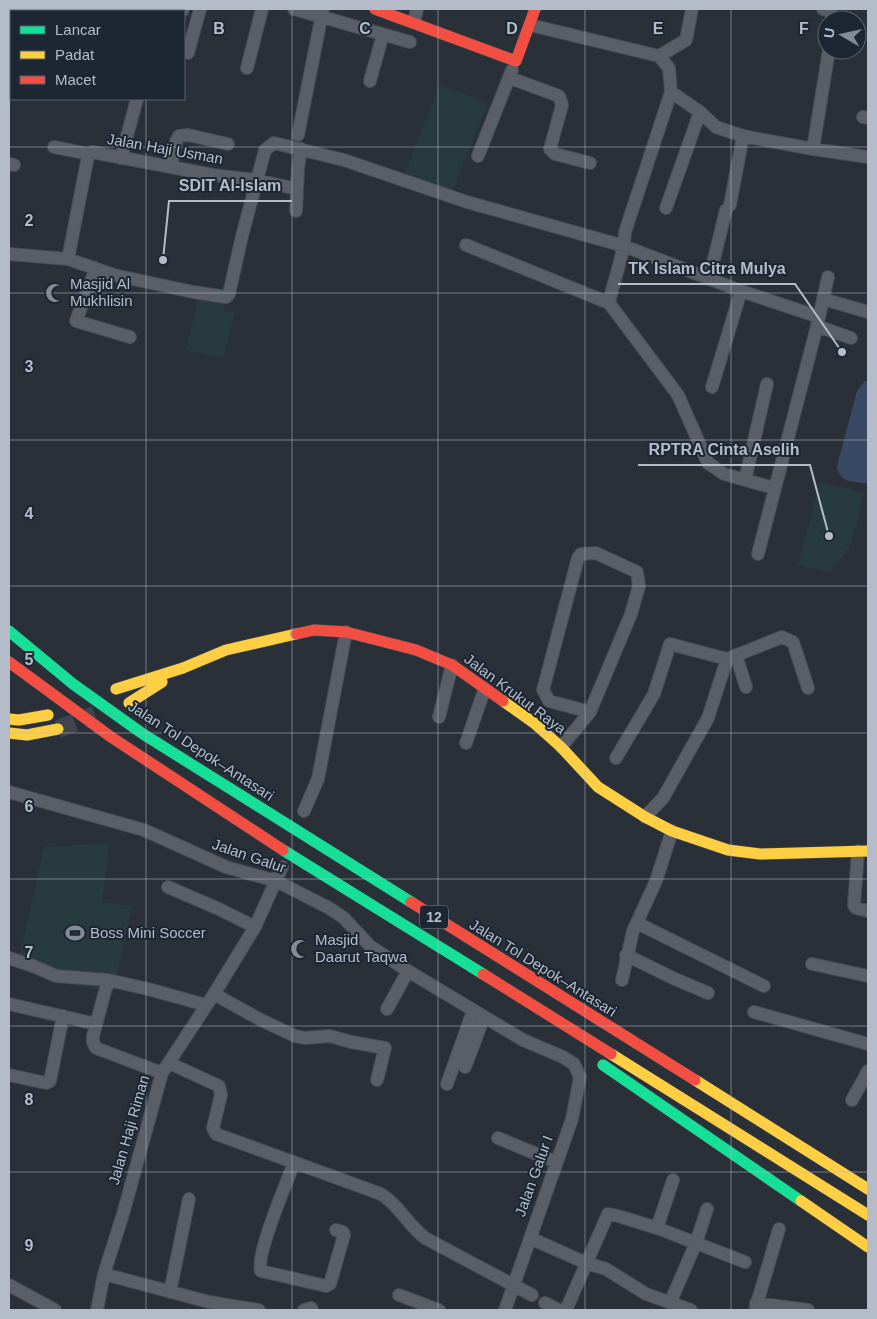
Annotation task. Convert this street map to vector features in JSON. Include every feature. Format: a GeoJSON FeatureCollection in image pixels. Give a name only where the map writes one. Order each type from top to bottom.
{"type":"FeatureCollection","features":[{"type":"Feature","properties":{"kind":"main road"},"geometry":{"type":"LineString","coordinates":[[375,9],[516,61],[535,9]]}},
{"type":"Feature","properties":{"kind":"main road","name":"Jalan Krukut Raya"},"geometry":{"type":"LineString","coordinates":[[116,690],[183,668],[226,650],[314,630],[346,632],[416,650],[452,665],[534,723],[561,747],[598,787],[645,817],[672,830],[728,850],[760,854],[863,851]]}},
{"type":"Feature","properties":{"kind":"main road","name":"Jalan Tol Depok–Antasari"},"geometry":{"type":"LineString","coordinates":[[9,631],[73,684],[143,734],[868,1189]]}},
{"type":"Feature","properties":{"kind":"main road","name":"12"},"geometry":{"type":"LineString","coordinates":[[9,662],[133,753],[300,862],[868,1215]]}},
{"type":"Feature","properties":{"kind":"main road","name":"Jalan Krukut Raya"},"geometry":{"type":"LineString","coordinates":[[129,703],[183,668]]}},
{"type":"Feature","properties":{"kind":"main road"},"geometry":{"type":"LineString","coordinates":[[9,719],[19,720],[48,715]]}},
{"type":"Feature","properties":{"kind":"main road"},"geometry":{"type":"LineString","coordinates":[[9,733],[19,735],[37,734],[58,729]]}},
{"type":"Feature","properties":{"kind":"main road"},"geometry":{"type":"LineString","coordinates":[[527,1002],[611,1072],[868,1247]]}},
{"type":"Feature","properties":{"kind":"street"},"geometry":{"type":"LineString","coordinates":[[188,53],[200,9]]}},
{"type":"Feature","properties":{"kind":"street"},"geometry":{"type":"LineString","coordinates":[[247,68],[262,9]]}},
{"type":"Feature","properties":{"kind":"street"},"geometry":{"type":"LineString","coordinates":[[294,9],[322,13],[410,42]]}},
{"type":"Feature","properties":{"kind":"street"},"geometry":{"type":"LineString","coordinates":[[414,22],[417,9]]}},
{"type":"Feature","properties":{"kind":"street"},"geometry":{"type":"LineString","coordinates":[[659,56],[686,40],[692,9]]}},
{"type":"Feature","properties":{"kind":"street"},"geometry":{"type":"LineString","coordinates":[[296,211],[299,144],[322,13]]}},
{"type":"Feature","properties":{"kind":"street"},"geometry":{"type":"LineString","coordinates":[[530,25],[659,56],[669,68],[671,92],[625,232],[624,246],[609,303]]}},
{"type":"Feature","properties":{"kind":"street"},"geometry":{"type":"LineString","coordinates":[[370,82],[383,34]]}},
{"type":"Feature","properties":{"kind":"street"},"geometry":{"type":"LineString","coordinates":[[813,149],[827,60]]}},
{"type":"Feature","properties":{"kind":"street"},"geometry":{"type":"LineString","coordinates":[[478,156],[516,61]]}},
{"type":"Feature","properties":{"kind":"street"},"geometry":{"type":"LineString","coordinates":[[510,78],[559,96],[562,105],[550,148],[555,154],[590,164]]}},
{"type":"Feature","properties":{"kind":"street"},"geometry":{"type":"LineString","coordinates":[[671,92],[700,112],[716,127],[743,136],[868,157]]}},
{"type":"Feature","properties":{"kind":"street"},"geometry":{"type":"LineString","coordinates":[[121,158],[137,100]]}},
{"type":"Feature","properties":{"kind":"street"},"geometry":{"type":"LineString","coordinates":[[666,208],[700,112]]}},
{"type":"Feature","properties":{"kind":"street"},"geometry":{"type":"LineString","coordinates":[[171,167],[179,136],[188,135],[228,144]]}},
{"type":"Feature","properties":{"kind":"street"},"geometry":{"type":"LineString","coordinates":[[709,279],[728,207],[743,136]]}},
{"type":"Feature","properties":{"kind":"street"},"geometry":{"type":"LineString","coordinates":[[9,254],[68,259],[114,275],[224,298],[228,296],[265,150],[274,143],[299,144],[485,207],[624,246],[818,322],[851,338]]}},
{"type":"Feature","properties":{"kind":"street","name":"Jalan Haji Usman"},"geometry":{"type":"LineString","coordinates":[[54,147],[88,155],[92,152],[213,175],[256,180],[297,189]]}},
{"type":"Feature","properties":{"kind":"street"},"geometry":{"type":"LineString","coordinates":[[68,259],[88,155]]}},
{"type":"Feature","properties":{"kind":"street"},"geometry":{"type":"LineString","coordinates":[[466,246],[609,303],[678,395],[708,463],[724,474],[774,488]]}},
{"type":"Feature","properties":{"kind":"street"},"geometry":{"type":"LineString","coordinates":[[95,268],[76,321],[130,337]]}},
{"type":"Feature","properties":{"kind":"street"},"geometry":{"type":"LineString","coordinates":[[758,554],[828,277]]}},
{"type":"Feature","properties":{"kind":"street"},"geometry":{"type":"LineString","coordinates":[[712,387],[741,292]]}},
{"type":"Feature","properties":{"kind":"street"},"geometry":{"type":"LineString","coordinates":[[823,299],[868,312]]}},
{"type":"Feature","properties":{"kind":"street"},"geometry":{"type":"LineString","coordinates":[[745,480],[767,384]]}},
{"type":"Feature","properties":{"kind":"street"},"geometry":{"type":"LineString","coordinates":[[561,747],[590,712],[630,614],[638,586],[637,572],[596,553],[581,554],[578,558],[543,690],[549,701],[590,712]]}},
{"type":"Feature","properties":{"kind":"street"},"geometry":{"type":"LineString","coordinates":[[304,811],[318,779],[346,632]]}},
{"type":"Feature","properties":{"kind":"street"},"geometry":{"type":"LineString","coordinates":[[616,758],[654,694],[670,644],[732,657],[782,637],[793,642],[808,688]]}},
{"type":"Feature","properties":{"kind":"street"},"geometry":{"type":"LineString","coordinates":[[732,657],[746,687]]}},
{"type":"Feature","properties":{"kind":"street"},"geometry":{"type":"LineString","coordinates":[[645,817],[663,798],[708,718],[732,657]]}},
{"type":"Feature","properties":{"kind":"street"},"geometry":{"type":"LineString","coordinates":[[439,717],[452,665]]}},
{"type":"Feature","properties":{"kind":"street"},"geometry":{"type":"LineString","coordinates":[[466,743],[485,688]]}},
{"type":"Feature","properties":{"kind":"street","name":"Jalan Galur"},"geometry":{"type":"LineString","coordinates":[[9,792],[144,830],[226,868],[276,881],[330,908],[344,918],[370,946],[478,1014],[523,1040],[563,1057],[574,1064],[580,1077]]}},
{"type":"Feature","properties":{"kind":"street"},"geometry":{"type":"LineString","coordinates":[[622,980],[633,930],[656,881],[672,830]]}},
{"type":"Feature","properties":{"kind":"street"},"geometry":{"type":"LineString","coordinates":[[863,851],[854,905],[856,908],[868,911]]}},
{"type":"Feature","properties":{"kind":"street","name":"Jalan Haji Riman"},"geometry":{"type":"LineString","coordinates":[[97,1310],[104,1274],[165,1068],[255,927],[282,867]]}},
{"type":"Feature","properties":{"kind":"street"},"geometry":{"type":"LineString","coordinates":[[168,886],[255,927]]}},
{"type":"Feature","properties":{"kind":"street"},"geometry":{"type":"LineString","coordinates":[[637,923],[764,986]]}},
{"type":"Feature","properties":{"kind":"street"},"geometry":{"type":"LineString","coordinates":[[626,955],[708,993]]}},
{"type":"Feature","properties":{"kind":"street"},"geometry":{"type":"LineString","coordinates":[[9,958],[56,976],[108,980],[206,1005]]}},
{"type":"Feature","properties":{"kind":"street"},"geometry":{"type":"LineString","coordinates":[[812,964],[868,976]]}},
{"type":"Feature","properties":{"kind":"street"},"geometry":{"type":"LineString","coordinates":[[387,1009],[408,971]]}},
{"type":"Feature","properties":{"kind":"street"},"geometry":{"type":"LineString","coordinates":[[108,980],[93,1036],[96,1048],[219,1086],[221,1095],[213,1128],[216,1134],[381,1194],[394,1203],[413,1228],[425,1238],[532,1295]]}},
{"type":"Feature","properties":{"kind":"street"},"geometry":{"type":"LineString","coordinates":[[214,994],[295,1036],[305,1038],[330,1036],[385,1048],[377,1080]]}},
{"type":"Feature","properties":{"kind":"street"},"geometry":{"type":"LineString","coordinates":[[9,1004],[96,1024]]}},
{"type":"Feature","properties":{"kind":"street"},"geometry":{"type":"LineString","coordinates":[[754,1012],[868,1044]]}},
{"type":"Feature","properties":{"kind":"street"},"geometry":{"type":"LineString","coordinates":[[465,1067],[478,1014]]}},
{"type":"Feature","properties":{"kind":"street"},"geometry":{"type":"LineString","coordinates":[[447,1084],[478,1014]]}},
{"type":"Feature","properties":{"kind":"street"},"geometry":{"type":"LineString","coordinates":[[9,1075],[46,1084],[50,1082],[63,1016]]}},
{"type":"Feature","properties":{"kind":"street"},"geometry":{"type":"LineString","coordinates":[[852,1100],[868,1071]]}},
{"type":"Feature","properties":{"kind":"street","name":"Jalan Galur I"},"geometry":{"type":"LineString","coordinates":[[505,1310],[572,1119],[580,1077]]}},
{"type":"Feature","properties":{"kind":"street"},"geometry":{"type":"LineString","coordinates":[[498,1138],[556,1162]]}},
{"type":"Feature","properties":{"kind":"street"},"geometry":{"type":"LineString","coordinates":[[294,1163],[267,1238],[260,1266],[262,1272],[326,1286],[330,1284],[344,1235],[343,1232],[336,1230]]}},
{"type":"Feature","properties":{"kind":"street"},"geometry":{"type":"LineString","coordinates":[[657,1228],[673,1180]]}},
{"type":"Feature","properties":{"kind":"street"},"geometry":{"type":"LineString","coordinates":[[170,1292],[189,1199]]}},
{"type":"Feature","properties":{"kind":"street"},"geometry":{"type":"LineString","coordinates":[[670,1303],[696,1243],[707,1209]]}},
{"type":"Feature","properties":{"kind":"street"},"geometry":{"type":"LineString","coordinates":[[566,1310],[608,1214],[657,1228],[745,1262]]}},
{"type":"Feature","properties":{"kind":"street"},"geometry":{"type":"LineString","coordinates":[[779,1229],[755,1307],[808,1310]]}},
{"type":"Feature","properties":{"kind":"street"},"geometry":{"type":"LineString","coordinates":[[530,1238],[586,1263],[606,1269],[642,1293],[691,1310]]}},
{"type":"Feature","properties":{"kind":"street"},"geometry":{"type":"LineString","coordinates":[[104,1274],[170,1292],[208,1306],[254,1310]]}},
{"type":"Feature","properties":{"kind":"street"},"geometry":{"type":"LineString","coordinates":[[9,1285],[55,1310]]}},
{"type":"Feature","properties":{"kind":"street"},"geometry":{"type":"LineString","coordinates":[[399,1295],[439,1310]]}},
{"type":"Feature","properties":{"kind":"street"},"geometry":{"type":"LineString","coordinates":[[545,1303],[559,1310]]}},
{"type":"Feature","properties":{"kind":"street"},"geometry":{"type":"LineString","coordinates":[[304,1310],[311,1308],[312,1310]]}},
{"type":"Feature","properties":{"kind":"green space"},"geometry":{"type":"Polygon","coordinates":[[[440,84],[488,103],[452,192],[405,173],[440,84]]]}},
{"type":"Feature","properties":{"kind":"green space"},"geometry":{"type":"Polygon","coordinates":[[[199,296],[225,302],[224,310],[235,312],[223,358],[186,350],[199,296]]]}},
{"type":"Feature","properties":{"kind":"green space"},"geometry":{"type":"Polygon","coordinates":[[[820,483],[864,492],[857,524],[849,548],[830,572],[798,565],[820,483]]]}},
{"type":"Feature","properties":{"kind":"green space","name":"Boss Mini Soccer"},"geometry":{"type":"Polygon","coordinates":[[[110,843],[102,902],[132,906],[113,994],[80,986],[19,960],[44,847],[110,843]]]}},
{"type":"Feature","properties":{"kind":"water"},"geometry":{"type":"Polygon","coordinates":[[[868,380],[868,484],[848,480],[840,476],[837,466],[857,391],[868,380]]]}},
{"type":"Feature","properties":{"kind":"tunnel"},"geometry":{"type":"LineString","coordinates":[[58,729],[95,715]]}},
{"type":"Feature","properties":{"kind":"traffic: fast"},"geometry":{"type":"LineString","coordinates":[[9,631],[73,684],[143,734],[411,902]]}},
{"type":"Feature","properties":{"kind":"traffic: fast"},"geometry":{"type":"LineString","coordinates":[[283,850],[483,974]]}},
{"type":"Feature","properties":{"kind":"traffic: fast"},"geometry":{"type":"LineString","coordinates":[[603,1065],[801,1201]]}},
{"type":"Feature","properties":{"kind":"traffic: slow"},"geometry":{"type":"LineString","coordinates":[[116,689],[183,668],[226,650],[296,634]]}},
{"type":"Feature","properties":{"kind":"traffic: slow"},"geometry":{"type":"LineString","coordinates":[[129,703],[162,682]]}},
{"type":"Feature","properties":{"kind":"traffic: slow"},"geometry":{"type":"LineString","coordinates":[[503,701],[534,723],[561,747],[598,787],[645,817],[672,831],[728,850],[760,854],[868,851]]}},
{"type":"Feature","properties":{"kind":"traffic: slow"},"geometry":{"type":"LineString","coordinates":[[9,719],[19,720],[48,715]]}},
{"type":"Feature","properties":{"kind":"traffic: slow"},"geometry":{"type":"LineString","coordinates":[[9,733],[27,735],[58,729]]}},
{"type":"Feature","properties":{"kind":"traffic: slow"},"geometry":{"type":"LineString","coordinates":[[611,1054],[868,1215]]}},
{"type":"Feature","properties":{"kind":"traffic: slow"},"geometry":{"type":"LineString","coordinates":[[695,1080],[868,1189]]}},
{"type":"Feature","properties":{"kind":"traffic: slow"},"geometry":{"type":"LineString","coordinates":[[801,1201],[868,1247]]}},
{"type":"Feature","properties":{"kind":"traffic: jam"},"geometry":{"type":"LineString","coordinates":[[375,9],[516,61],[535,9]]}},
{"type":"Feature","properties":{"kind":"traffic: jam"},"geometry":{"type":"LineString","coordinates":[[296,634],[314,630],[346,632],[416,650],[452,665],[503,701]]}},
{"type":"Feature","properties":{"kind":"traffic: jam"},"geometry":{"type":"LineString","coordinates":[[9,662],[111,737],[283,850]]}},
{"type":"Feature","properties":{"kind":"traffic: jam"},"geometry":{"type":"LineString","coordinates":[[411,902],[695,1080]]}},
{"type":"Feature","properties":{"kind":"traffic: jam"},"geometry":{"type":"LineString","coordinates":[[483,974],[611,1054]]}},
{"type":"Feature","properties":{"kind":"place","name":"SDIT Al-Islam"},"geometry":{"type":"Point","coordinates":[163,260]}},
{"type":"Feature","properties":{"kind":"place","name":"Masjid Al Mukhlisin"},"geometry":{"type":"Point","coordinates":[55,293]}},
{"type":"Feature","properties":{"kind":"place","name":"TK Islam Citra Mulya"},"geometry":{"type":"Point","coordinates":[842,352]}},
{"type":"Feature","properties":{"kind":"place","name":"RPTRA Cinta Aselih"},"geometry":{"type":"Point","coordinates":[829,536]}},
{"type":"Feature","properties":{"kind":"place","name":"Boss Mini Soccer"},"geometry":{"type":"Point","coordinates":[75,933]}},
{"type":"Feature","properties":{"kind":"place","name":"Masjid Daarut Taqwa"},"geometry":{"type":"Point","coordinates":[300,949]}}]}
